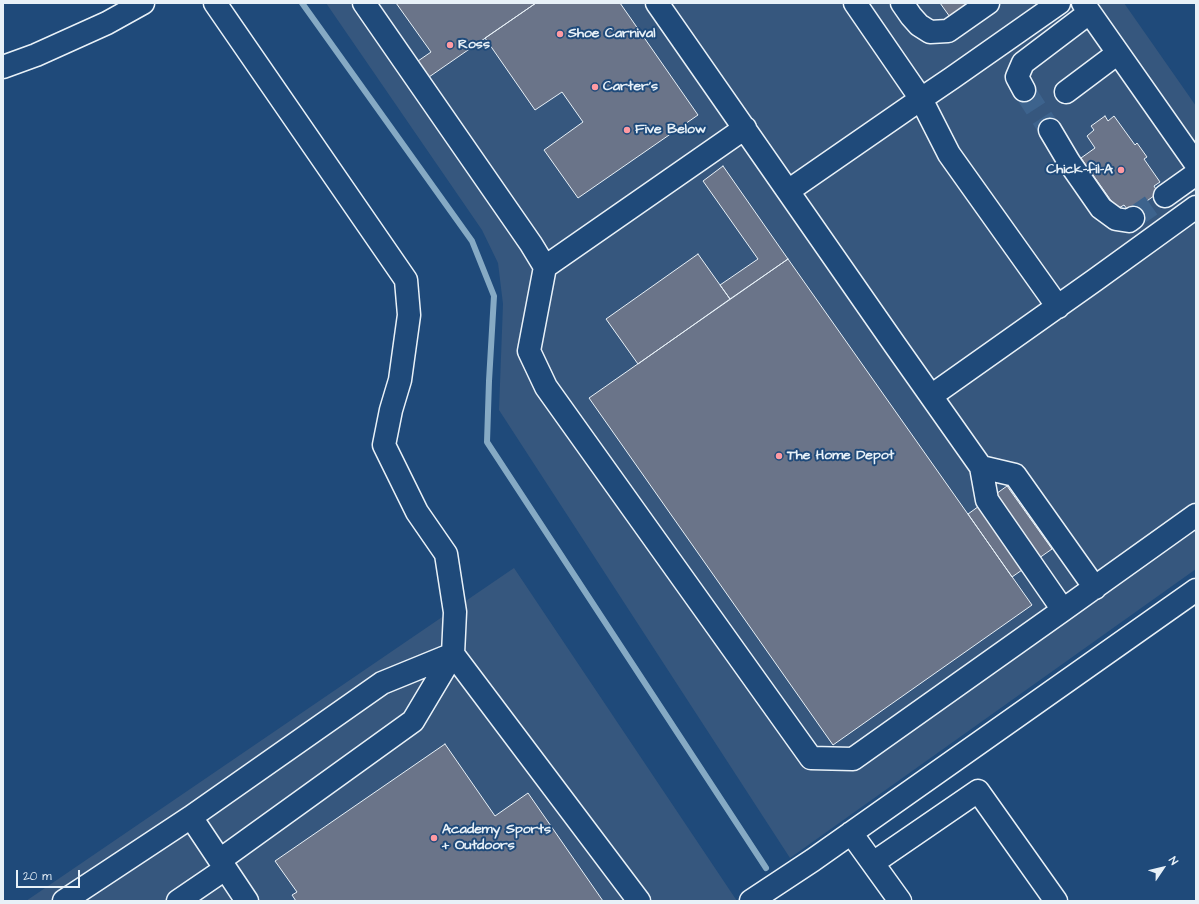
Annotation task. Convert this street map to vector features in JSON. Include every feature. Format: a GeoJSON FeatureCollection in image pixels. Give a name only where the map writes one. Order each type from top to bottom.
{"type":"FeatureCollection","features":[{"type":"Feature","properties":{"kind":"street"},"geometry":{"type":"LineString","coordinates":[[3,67],[36,55],[107,23],[143,3]]}},
{"type":"Feature","properties":{"kind":"street"},"geometry":{"type":"LineString","coordinates":[[178,901],[223,865],[413,721],[453,654],[455,612],[446,554],[417,512],[384,445],[391,410],[400,380],[409,315],[406,280],[215,3]]}},
{"type":"Feature","properties":{"kind":"street"},"geometry":{"type":"LineString","coordinates":[[364,3],[531,244],[545,267],[529,351],[546,387],[811,758],[853,758],[1196,515]]}},
{"type":"Feature","properties":{"kind":"street"},"geometry":{"type":"LineString","coordinates":[[657,3],[981,467],[987,500],[1063,610]]}},
{"type":"Feature","properties":{"kind":"street"},"geometry":{"type":"LineString","coordinates":[[855,3],[921,98],[948,154],[1058,307]]}},
{"type":"Feature","properties":{"kind":"street"},"geometry":{"type":"LineString","coordinates":[[902,3],[919,25],[930,32],[948,30],[988,3]]}},
{"type":"Feature","properties":{"kind":"street"},"geometry":{"type":"LineString","coordinates":[[788,192],[1059,3]]}},
{"type":"Feature","properties":{"kind":"street"},"geometry":{"type":"LineString","coordinates":[[1024,90],[1017,77],[1023,63],[1086,8],[1196,164]]}},
{"type":"Feature","properties":{"kind":"street"},"geometry":{"type":"LineString","coordinates":[[1066,92],[1118,54]]}},
{"type":"Feature","properties":{"kind":"street"},"geometry":{"type":"LineString","coordinates":[[545,267],[745,128]]}},
{"type":"Feature","properties":{"kind":"street"},"geometry":{"type":"LineString","coordinates":[[1050,130],[1069,162],[1101,208],[1116,218],[1129,221],[1133,218]]}},
{"type":"Feature","properties":{"kind":"street"},"geometry":{"type":"LineString","coordinates":[[1165,196],[1196,174]]}},
{"type":"Feature","properties":{"kind":"street"},"geometry":{"type":"LineString","coordinates":[[931,396],[1058,307],[1196,207]]}},
{"type":"Feature","properties":{"kind":"street"},"geometry":{"type":"LineString","coordinates":[[981,467],[1015,475],[1095,588]]}},
{"type":"Feature","properties":{"kind":"street"},"geometry":{"type":"LineString","coordinates":[[751,901],[1194,596]]}},
{"type":"Feature","properties":{"kind":"street"},"geometry":{"type":"LineString","coordinates":[[64,901],[191,817],[382,683],[453,654]]}},
{"type":"Feature","properties":{"kind":"street"},"geometry":{"type":"LineString","coordinates":[[453,654],[639,901]]}},
{"type":"Feature","properties":{"kind":"street"},"geometry":{"type":"LineString","coordinates":[[873,863],[978,790],[1056,901]]}},
{"type":"Feature","properties":{"kind":"street"},"geometry":{"type":"LineString","coordinates":[[191,817],[247,901]]}},
{"type":"Feature","properties":{"kind":"street"},"geometry":{"type":"LineString","coordinates":[[851,833],[900,901]]}},
{"type":"Feature","properties":{"kind":"shaded area"},"geometry":{"type":"Polygon","coordinates":[[[326,3],[1124,3],[1196,106],[1196,569],[790,858],[499,410],[503,304],[498,263],[482,230],[326,3]]]}},
{"type":"Feature","properties":{"kind":"shaded area"},"geometry":{"type":"Polygon","coordinates":[[[514,568],[737,901],[26,901],[514,568]]]}},
{"type":"Feature","properties":{"kind":"building","name":"Ross"},"geometry":{"type":"Polygon","coordinates":[[[396,3],[536,3],[429,77],[418,61],[431,52],[396,3]]]}},
{"type":"Feature","properties":{"kind":"building"},"geometry":{"type":"Polygon","coordinates":[[[536,3],[620,3],[698,115],[578,198],[544,150],[583,122],[562,92],[535,110],[485,38],[536,3]]]}},
{"type":"Feature","properties":{"kind":"building"},"geometry":{"type":"Polygon","coordinates":[[[940,3],[969,3],[950,17],[940,3]]]}},
{"type":"Feature","properties":{"kind":"building","name":"Chick-fil-A"},"geometry":{"type":"Polygon","coordinates":[[[1105,116],[1108,121],[1114,116],[1135,145],[1137,143],[1147,157],[1144,159],[1160,182],[1154,186],[1158,193],[1130,213],[1124,205],[1117,209],[1081,158],[1095,148],[1087,136],[1094,130],[1091,126],[1105,116]]]}},
{"type":"Feature","properties":{"kind":"building"},"geometry":{"type":"Polygon","coordinates":[[[723,166],[788,259],[730,299],[720,285],[758,259],[703,181],[723,166]]]}},
{"type":"Feature","properties":{"kind":"building"},"geometry":{"type":"Polygon","coordinates":[[[698,254],[730,299],[638,364],[606,319],[698,254]]]}},
{"type":"Feature","properties":{"kind":"building","name":"The Home Depot"},"geometry":{"type":"Polygon","coordinates":[[[788,259],[1032,605],[833,745],[589,398],[788,259]]]}},
{"type":"Feature","properties":{"kind":"building"},"geometry":{"type":"Polygon","coordinates":[[[1007,486],[1052,549],[1012,577],[968,514],[1007,486]]]}},
{"type":"Feature","properties":{"kind":"building","name":"Academy Sports + Outdoors"},"geometry":{"type":"Polygon","coordinates":[[[445,744],[495,816],[528,793],[603,901],[296,901],[292,895],[297,892],[275,861],[445,744]]]}},
{"type":"Feature","properties":{"kind":"waterway"},"geometry":{"type":"LineString","coordinates":[[302,3],[472,241],[494,296],[487,442],[766,868]]}},
{"type":"Feature","properties":{"kind":"tunnel"},"geometry":{"type":"LineString","coordinates":[[1024,90],[1050,130]]}},
{"type":"Feature","properties":{"kind":"tunnel"},"geometry":{"type":"LineString","coordinates":[[1133,218],[1165,196]]}},
{"type":"Feature","properties":{"kind":"place","name":"Shoe Carnival"},"geometry":{"type":"Point","coordinates":[560,34]}},
{"type":"Feature","properties":{"kind":"place","name":"Ross"},"geometry":{"type":"Point","coordinates":[450,45]}},
{"type":"Feature","properties":{"kind":"place","name":"Carter's"},"geometry":{"type":"Point","coordinates":[595,87]}},
{"type":"Feature","properties":{"kind":"place","name":"Five Below"},"geometry":{"type":"Point","coordinates":[627,130]}},
{"type":"Feature","properties":{"kind":"place","name":"Chick-fil-A"},"geometry":{"type":"Point","coordinates":[1121,170]}},
{"type":"Feature","properties":{"kind":"place","name":"The Home Depot"},"geometry":{"type":"Point","coordinates":[779,456]}},
{"type":"Feature","properties":{"kind":"place","name":"Academy Sports + Outdoors"},"geometry":{"type":"Point","coordinates":[434,838]}}]}
